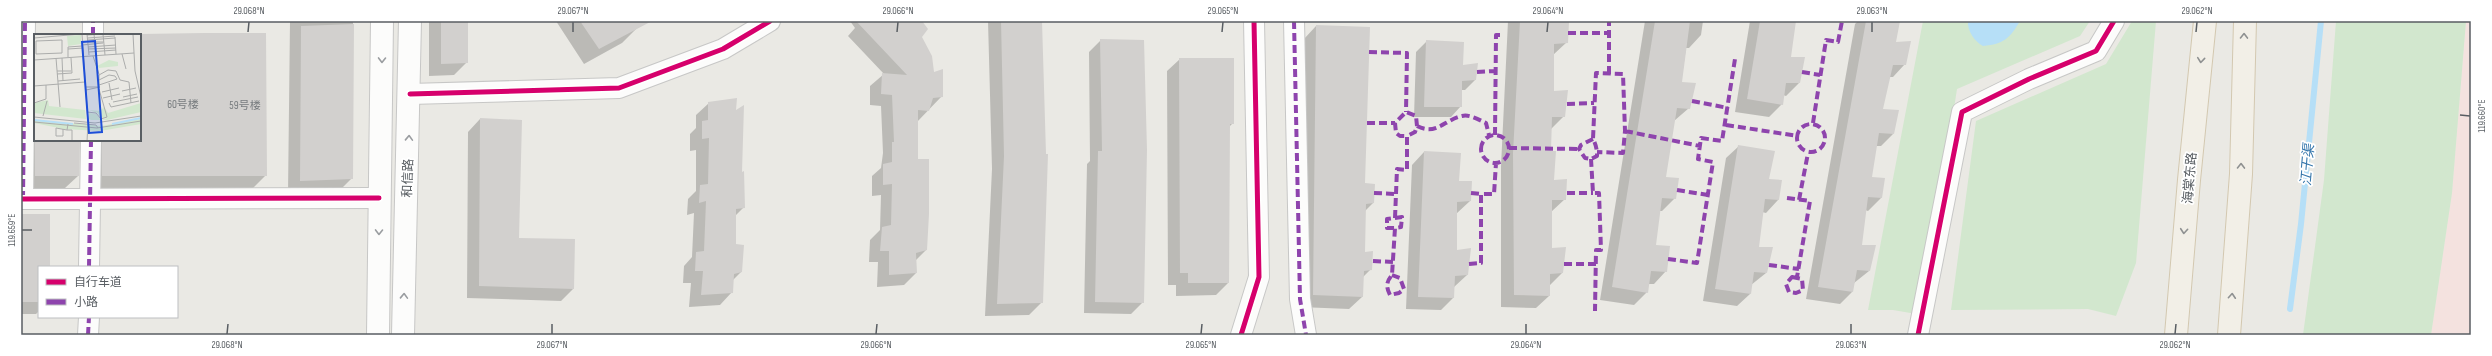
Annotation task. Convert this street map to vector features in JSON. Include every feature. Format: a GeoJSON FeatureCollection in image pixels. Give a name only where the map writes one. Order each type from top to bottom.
{"type":"FeatureCollection","features":[{"type":"Feature","properties":{"kind":"main road","name":"海棠东路"},"geometry":{"type":"LineString","coordinates":[[2176,335],[2189,180],[2205,21]]}},
{"type":"Feature","properties":{"kind":"main road"},"geometry":{"type":"LineString","coordinates":[[2229,335],[2241,174],[2245,21]]}},
{"type":"Feature","properties":{"kind":"street"},"geometry":{"type":"LineString","coordinates":[[25,21],[22,200],[379,198]]}},
{"type":"Feature","properties":{"kind":"street"},"geometry":{"type":"LineString","coordinates":[[93,21],[93,34]]}},
{"type":"Feature","properties":{"kind":"street"},"geometry":{"type":"LineString","coordinates":[[378,335],[382,21]]}},
{"type":"Feature","properties":{"kind":"street","name":"和信路"},"geometry":{"type":"LineString","coordinates":[[403,335],[410,94],[410,21]]}},
{"type":"Feature","properties":{"kind":"street"},"geometry":{"type":"LineString","coordinates":[[410,94],[619,88],[723,49],[770,21]]}},
{"type":"Feature","properties":{"kind":"street"},"geometry":{"type":"LineString","coordinates":[[1242,335],[1259,277],[1254,21]]}},
{"type":"Feature","properties":{"kind":"street"},"geometry":{"type":"LineString","coordinates":[[1294,21],[1300,299],[1306,335]]}},
{"type":"Feature","properties":{"kind":"street"},"geometry":{"type":"LineString","coordinates":[[1918,335],[1962,112],[2029,79],[2096,51],[2114,21]]}},
{"type":"Feature","properties":{"kind":"street"},"geometry":{"type":"LineString","coordinates":[[89,266],[91,141]]}},
{"type":"Feature","properties":{"kind":"street"},"geometry":{"type":"LineString","coordinates":[[88,318],[88,335]]}},
{"type":"Feature","properties":{"kind":"shaded area"},"geometry":{"type":"Polygon","coordinates":[[[2466,21],[2471,21],[2471,335],[2431,335],[2452,193],[2466,21]]]}},
{"type":"Feature","properties":{"kind":"green space"},"geometry":{"type":"Polygon","coordinates":[[[1923,21],[2090,21],[2080,36],[1957,89],[1922,315],[1893,310],[1868,310],[1923,21]]]}},
{"type":"Feature","properties":{"kind":"green space"},"geometry":{"type":"Polygon","coordinates":[[[2132,21],[2156,21],[2136,263],[2116,316],[2088,309],[1951,310],[1976,121],[2106,64],[2132,21]]]}},
{"type":"Feature","properties":{"kind":"green space"},"geometry":{"type":"Polygon","coordinates":[[[2336,21],[2466,21],[2452,193],[2431,335],[2303,335],[2324,180],[2336,21]]]}},
{"type":"Feature","properties":{"kind":"water"},"geometry":{"type":"Polygon","coordinates":[[[1968,21],[2020,21],[2013,32],[2006,39],[1996,44],[1983,46],[1972,36],[1968,21]]]}},
{"type":"Feature","properties":{"kind":"building"},"geometry":{"type":"Polygon","coordinates":[[[441,21],[468,21],[468,63],[441,64],[441,21]]]}},
{"type":"Feature","properties":{"kind":"building"},"geometry":{"type":"Polygon","coordinates":[[[580,21],[652,21],[599,49],[580,21]]]}},
{"type":"Feature","properties":{"kind":"building"},"geometry":{"type":"Polygon","coordinates":[[[856,21],[922,21],[928,29],[922,37],[932,56],[934,72],[943,69],[943,97],[933,98],[929,111],[918,110],[918,159],[929,159],[929,214],[927,250],[916,253],[917,273],[889,275],[889,251],[880,251],[882,227],[891,225],[892,184],[883,185],[883,164],[892,162],[892,142],[894,142],[892,95],[881,94],[882,73],[907,75],[856,21]]]}},
{"type":"Feature","properties":{"kind":"building"},"geometry":{"type":"Polygon","coordinates":[[[1001,21],[1042,21],[1046,154],[1048,154],[1043,303],[997,304],[1004,156],[1001,21]]]}},
{"type":"Feature","properties":{"kind":"building"},"geometry":{"type":"Polygon","coordinates":[[[1520,21],[1569,22],[1568,43],[1554,44],[1554,91],[1568,90],[1565,117],[1552,117],[1551,151],[1556,151],[1554,180],[1567,179],[1566,200],[1552,200],[1552,248],[1566,247],[1563,273],[1550,274],[1550,296],[1514,295],[1513,153],[1520,21]]]}},
{"type":"Feature","properties":{"kind":"building"},"geometry":{"type":"Polygon","coordinates":[[[1655,21],[1690,21],[1682,82],[1696,83],[1690,109],[1677,108],[1666,177],[1679,178],[1676,199],[1662,198],[1656,245],[1670,246],[1667,272],[1651,271],[1648,293],[1612,287],[1655,21]]]}},
{"type":"Feature","properties":{"kind":"building"},"geometry":{"type":"Polygon","coordinates":[[[1760,21],[1796,21],[1791,57],[1805,57],[1800,83],[1786,83],[1783,105],[1747,99],[1760,21]]]}},
{"type":"Feature","properties":{"kind":"building"},"geometry":{"type":"Polygon","coordinates":[[[1866,21],[1900,21],[1896,42],[1911,41],[1906,65],[1893,65],[1883,109],[1899,110],[1894,134],[1879,133],[1872,177],[1885,178],[1882,198],[1868,197],[1862,245],[1876,245],[1870,271],[1857,270],[1853,292],[1818,287],[1866,21]]]}},
{"type":"Feature","properties":{"kind":"building"},"geometry":{"type":"Polygon","coordinates":[[[354,24],[353,179],[300,181],[301,26],[354,24]]]}},
{"type":"Feature","properties":{"kind":"building"},"geometry":{"type":"Polygon","coordinates":[[[1316,25],[1370,27],[1365,183],[1375,184],[1374,203],[1366,204],[1365,252],[1373,251],[1372,270],[1364,271],[1363,297],[1313,295],[1316,25]]]}},
{"type":"Feature","properties":{"kind":"building"},"geometry":{"type":"Polygon","coordinates":[[[266,33],[267,176],[102,176],[102,141],[141,141],[140,34],[266,33]]]}},
{"type":"Feature","properties":{"kind":"building"},"geometry":{"type":"Polygon","coordinates":[[[1100,39],[1144,40],[1147,150],[1144,303],[1095,302],[1098,151],[1102,151],[1100,39]]]}},
{"type":"Feature","properties":{"kind":"building"},"geometry":{"type":"Polygon","coordinates":[[[1426,40],[1464,42],[1463,65],[1478,63],[1476,80],[1462,81],[1462,107],[1424,107],[1426,40]]]}},
{"type":"Feature","properties":{"kind":"building"},"geometry":{"type":"Polygon","coordinates":[[[1179,58],[1234,58],[1234,124],[1230,124],[1229,283],[1188,283],[1188,273],[1180,273],[1179,58]]]}},
{"type":"Feature","properties":{"kind":"building"},"geometry":{"type":"Polygon","coordinates":[[[737,98],[736,110],[744,105],[742,172],[744,171],[745,208],[736,209],[736,244],[744,245],[742,272],[734,274],[733,293],[701,295],[703,271],[695,271],[696,252],[704,251],[706,201],[699,203],[700,185],[708,184],[709,138],[702,139],[702,121],[708,120],[708,102],[737,98]]]}},
{"type":"Feature","properties":{"kind":"building"},"geometry":{"type":"Polygon","coordinates":[[[480,118],[522,120],[519,238],[575,239],[574,289],[479,286],[480,118]]]}},
{"type":"Feature","properties":{"kind":"building"},"geometry":{"type":"Polygon","coordinates":[[[35,141],[80,141],[79,176],[35,176],[35,141]]]}},
{"type":"Feature","properties":{"kind":"building"},"geometry":{"type":"Polygon","coordinates":[[[1738,145],[1775,151],[1769,179],[1782,180],[1779,200],[1765,199],[1759,247],[1773,247],[1767,273],[1754,272],[1751,294],[1715,289],[1738,145]]]}},
{"type":"Feature","properties":{"kind":"building"},"geometry":{"type":"Polygon","coordinates":[[[1424,151],[1461,153],[1459,181],[1472,181],[1471,201],[1457,202],[1457,250],[1471,248],[1468,275],[1455,276],[1454,298],[1418,297],[1424,151]]]}},
{"type":"Feature","properties":{"kind":"building"},"geometry":{"type":"Polygon","coordinates":[[[21,214],[50,214],[50,266],[38,266],[38,302],[21,302],[21,214]]]}},
{"type":"Feature","properties":{"kind":"waterway","name":"江干渠"},"geometry":{"type":"LineString","coordinates":[[2290,309],[2301,224],[2321,21]]}},
{"type":"Feature","properties":{"kind":"marked path"},"geometry":{"type":"LineString","coordinates":[[23,199],[25,21]]}},
{"type":"Feature","properties":{"kind":"marked path"},"geometry":{"type":"LineString","coordinates":[[93,21],[93,34]]}},
{"type":"Feature","properties":{"kind":"marked path"},"geometry":{"type":"LineString","coordinates":[[1294,21],[1300,299],[1306,335]]}},
{"type":"Feature","properties":{"kind":"marked path"},"geometry":{"type":"LineString","coordinates":[[1609,21],[1609,74]]}},
{"type":"Feature","properties":{"kind":"marked path"},"geometry":{"type":"LineString","coordinates":[[1813,123],[1826,40],[1838,42],[1842,21]]}},
{"type":"Feature","properties":{"kind":"marked path"},"geometry":{"type":"LineString","coordinates":[[1568,33],[1609,33]]}},
{"type":"Feature","properties":{"kind":"marked path"},"geometry":{"type":"LineString","coordinates":[[1495,135],[1496,35],[1503,35]]}},
{"type":"Feature","properties":{"kind":"marked path"},"geometry":{"type":"LineString","coordinates":[[1369,52],[1407,53],[1406,112]]}},
{"type":"Feature","properties":{"kind":"marked path"},"geometry":{"type":"LineString","coordinates":[[1668,259],[1697,263],[1713,162],[1698,159],[1701,138],[1722,141],[1735,59]]}},
{"type":"Feature","properties":{"kind":"marked path"},"geometry":{"type":"LineString","coordinates":[[1477,72],[1496,71]]}},
{"type":"Feature","properties":{"kind":"marked path"},"geometry":{"type":"LineString","coordinates":[[1802,72],[1820,75]]}},
{"type":"Feature","properties":{"kind":"marked path"},"geometry":{"type":"LineString","coordinates":[[1593,139],[1581,145],[1579,149],[1585,158],[1591,159],[1597,156],[1593,139],[1596,73],[1623,74],[1625,131],[1623,153],[1597,152]]}},
{"type":"Feature","properties":{"kind":"marked path"},"geometry":{"type":"LineString","coordinates":[[1692,101],[1728,108]]}},
{"type":"Feature","properties":{"kind":"marked path"},"geometry":{"type":"LineString","coordinates":[[1567,104],[1594,103]]}},
{"type":"Feature","properties":{"kind":"marked path"},"geometry":{"type":"LineString","coordinates":[[1395,218],[1397,169],[1407,170],[1407,136],[1415,132],[1417,126],[1416,116],[1406,112],[1395,123],[1396,133],[1400,136],[1407,136]]}},
{"type":"Feature","properties":{"kind":"marked path"},"geometry":{"type":"LineString","coordinates":[[1417,126],[1424,129],[1430,129],[1456,118],[1468,116],[1486,123],[1489,135]]}},
{"type":"Feature","properties":{"kind":"marked path"},"geometry":{"type":"LineString","coordinates":[[1367,123],[1395,123]]}},
{"type":"Feature","properties":{"kind":"marked path"},"geometry":{"type":"LineString","coordinates":[[1811,124],[1817,125],[1821,128],[1824,132],[1825,138],[1824,144],[1821,148],[1817,151],[1811,152],[1805,151],[1801,148],[1798,144],[1797,138],[1798,132],[1801,128],[1805,125],[1811,124]]}},
{"type":"Feature","properties":{"kind":"marked path"},"geometry":{"type":"LineString","coordinates":[[1726,125],[1798,136]]}},
{"type":"Feature","properties":{"kind":"marked path"},"geometry":{"type":"LineString","coordinates":[[1625,131],[1700,146]]}},
{"type":"Feature","properties":{"kind":"marked path"},"geometry":{"type":"LineString","coordinates":[[1495,135],[1505,139],[1509,149],[1505,159],[1495,163],[1485,159],[1481,149],[1485,139],[1495,135]]}},
{"type":"Feature","properties":{"kind":"marked path"},"geometry":{"type":"LineString","coordinates":[[89,266],[91,141]]}},
{"type":"Feature","properties":{"kind":"marked path"},"geometry":{"type":"LineString","coordinates":[[1509,148],[1579,149]]}},
{"type":"Feature","properties":{"kind":"marked path"},"geometry":{"type":"LineString","coordinates":[[1799,200],[1808,153]]}},
{"type":"Feature","properties":{"kind":"marked path"},"geometry":{"type":"LineString","coordinates":[[1591,159],[1593,193],[1599,193],[1601,250],[1596,250],[1595,311]]}},
{"type":"Feature","properties":{"kind":"marked path"},"geometry":{"type":"LineString","coordinates":[[1469,264],[1481,263],[1481,194],[1494,194],[1496,163]]}},
{"type":"Feature","properties":{"kind":"marked path"},"geometry":{"type":"LineString","coordinates":[[1677,190],[1708,195]]}},
{"type":"Feature","properties":{"kind":"marked path"},"geometry":{"type":"LineString","coordinates":[[1374,193],[1396,194]]}},
{"type":"Feature","properties":{"kind":"marked path"},"geometry":{"type":"LineString","coordinates":[[1471,193],[1481,194]]}},
{"type":"Feature","properties":{"kind":"marked path"},"geometry":{"type":"LineString","coordinates":[[1567,193],[1593,193]]}},
{"type":"Feature","properties":{"kind":"marked path"},"geometry":{"type":"LineString","coordinates":[[1787,198],[1810,201],[1797,277]]}},
{"type":"Feature","properties":{"kind":"marked path"},"geometry":{"type":"LineString","coordinates":[[1392,275],[1400,278],[1404,289],[1399,293],[1390,295],[1387,285],[1392,275],[1395,228],[1401,227],[1402,217],[1387,219],[1387,228],[1395,228]]}},
{"type":"Feature","properties":{"kind":"marked path"},"geometry":{"type":"LineString","coordinates":[[1373,261],[1393,262]]}},
{"type":"Feature","properties":{"kind":"marked path"},"geometry":{"type":"LineString","coordinates":[[1564,264],[1596,264]]}},
{"type":"Feature","properties":{"kind":"marked path"},"geometry":{"type":"LineString","coordinates":[[1769,265],[1799,269]]}},
{"type":"Feature","properties":{"kind":"marked path"},"geometry":{"type":"LineString","coordinates":[[1792,277],[1802,279],[1803,290],[1796,293],[1789,292],[1786,284],[1792,277]]}},
{"type":"Feature","properties":{"kind":"marked path"},"geometry":{"type":"LineString","coordinates":[[88,335],[89,318]]}},
{"type":"Feature","properties":{"kind":"cycle path"},"geometry":{"type":"LineString","coordinates":[[410,94],[619,88],[723,49],[770,21]]}},
{"type":"Feature","properties":{"kind":"cycle path"},"geometry":{"type":"LineString","coordinates":[[1241,335],[1259,277],[1254,21]]}},
{"type":"Feature","properties":{"kind":"cycle path"},"geometry":{"type":"LineString","coordinates":[[1918,335],[1962,112],[2029,79],[2096,51],[2114,21]]}},
{"type":"Feature","properties":{"kind":"cycle path"},"geometry":{"type":"LineString","coordinates":[[21,199],[379,198]]}}]}
